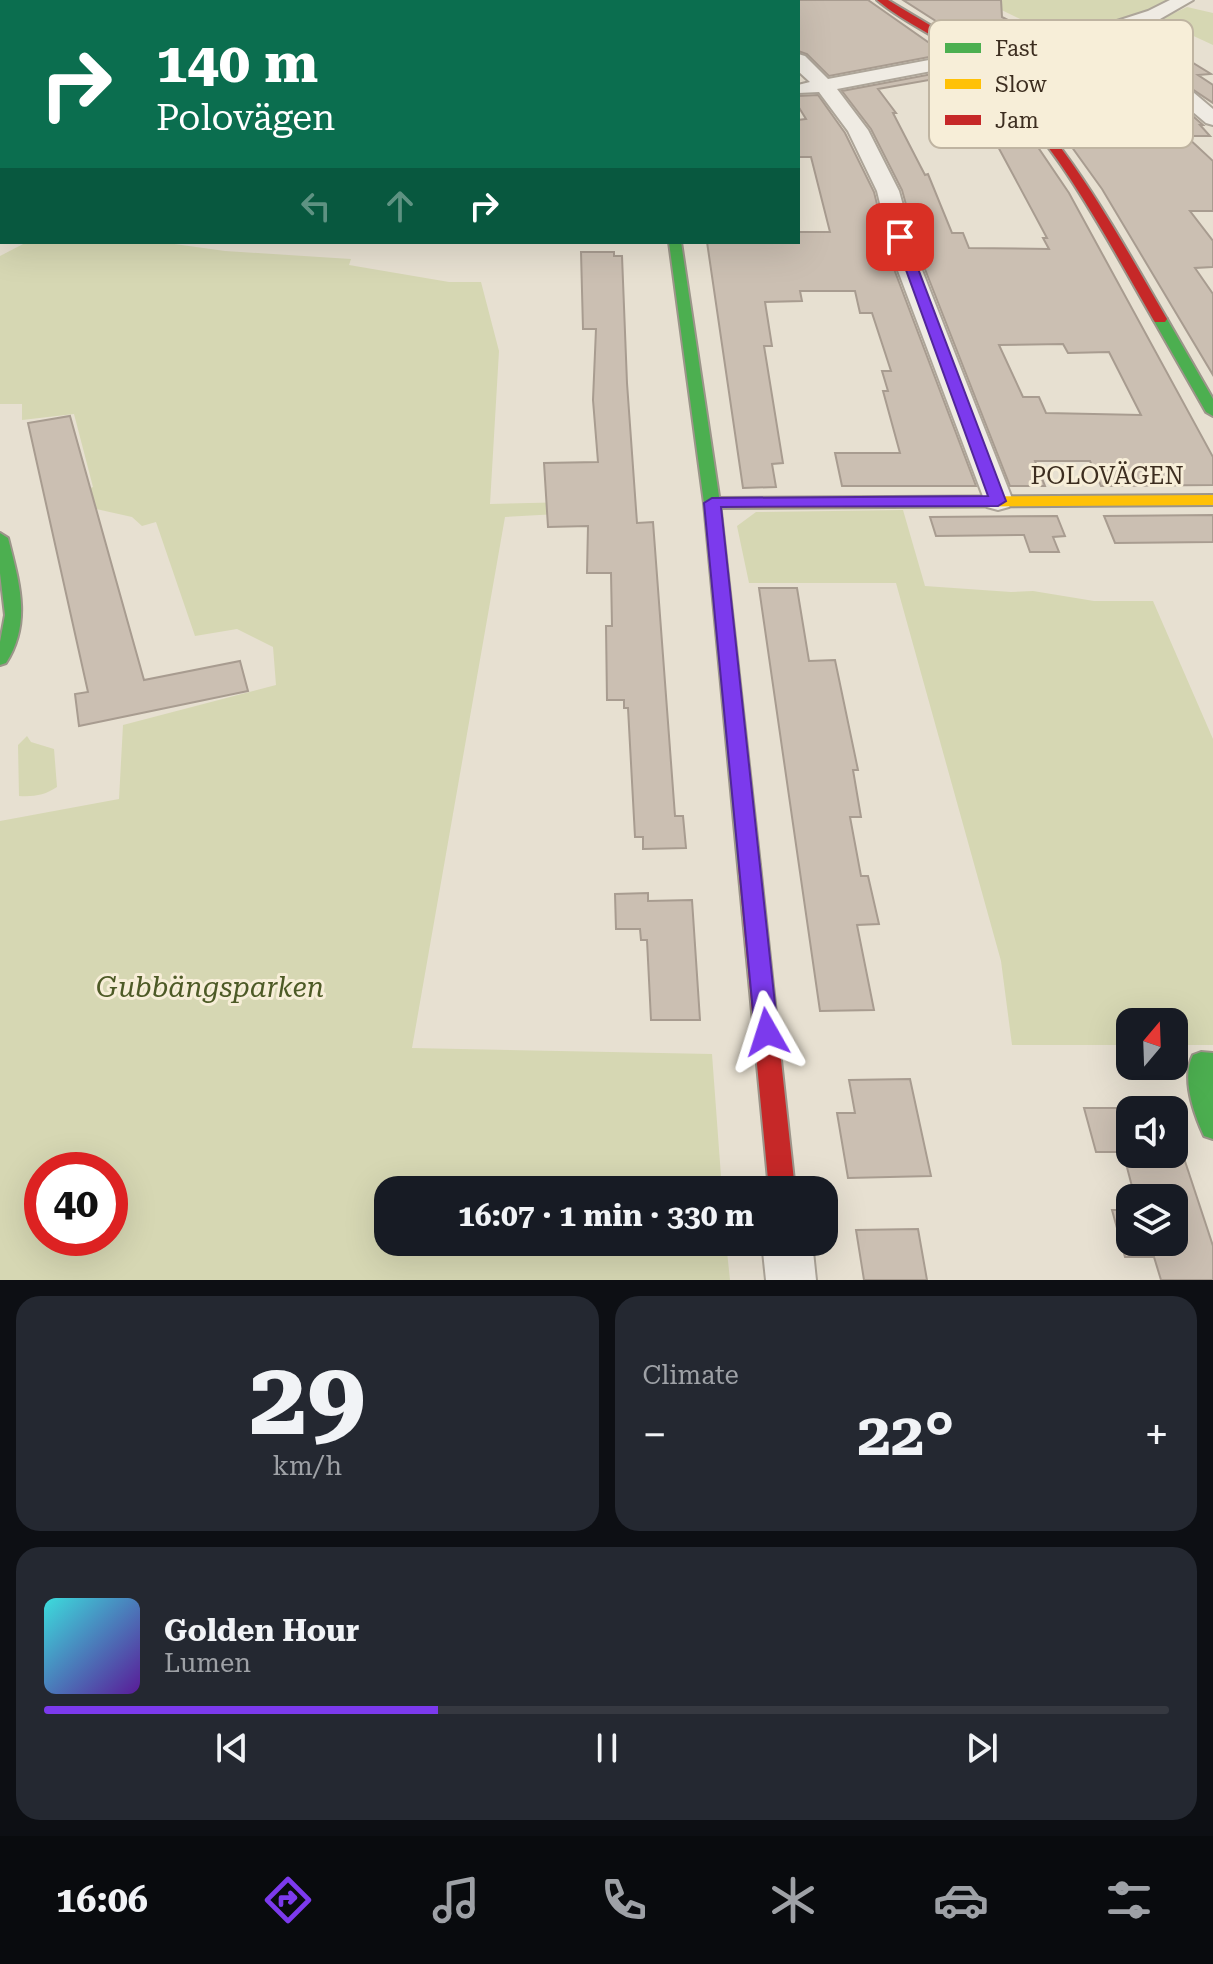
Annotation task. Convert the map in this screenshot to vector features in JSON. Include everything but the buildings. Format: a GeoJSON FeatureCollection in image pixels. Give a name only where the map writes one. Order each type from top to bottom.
{"type":"FeatureCollection","features":[{"type":"Feature","properties":{"kind":"street"},"geometry":{"type":"LineString","coordinates":[[882,0],[929,30]]}},
{"type":"Feature","properties":{"kind":"street"},"geometry":{"type":"LineString","coordinates":[[1138,20],[1184,0]]}},
{"type":"Feature","properties":{"kind":"street"},"geometry":{"type":"LineString","coordinates":[[800,62],[824,85],[858,130],[888,191],[906,260],[998,501]]}},
{"type":"Feature","properties":{"kind":"street"},"geometry":{"type":"LineString","coordinates":[[800,90],[929,66]]}},
{"type":"Feature","properties":{"kind":"street"},"geometry":{"type":"LineString","coordinates":[[1193,102],[1213,119]]}},
{"type":"Feature","properties":{"kind":"street"},"geometry":{"type":"LineString","coordinates":[[1055,148],[1086,191],[1213,412]]}},
{"type":"Feature","properties":{"kind":"street"},"geometry":{"type":"LineString","coordinates":[[675,244],[712,503],[781,1176]]}},
{"type":"Feature","properties":{"kind":"street","name":"POLOVÄGEN"},"geometry":{"type":"LineString","coordinates":[[712,503],[1213,500]]}},
{"type":"Feature","properties":{"kind":"street"},"geometry":{"type":"LineString","coordinates":[[0,538],[15,619],[13,637],[0,659]]}},
{"type":"Feature","properties":{"kind":"street"},"geometry":{"type":"LineString","coordinates":[[1213,1063],[1201,1062],[1200,1084],[1213,1128]]}},
{"type":"Feature","properties":{"kind":"street"},"geometry":{"type":"LineString","coordinates":[[788,1256],[791,1280]]}},
{"type":"Feature","properties":{"kind":"green space"},"geometry":{"type":"Polygon","coordinates":[[[981,0],[1174,0],[1128,20],[1022,20],[981,0]]]}},
{"type":"Feature","properties":{"kind":"green space"},"geometry":{"type":"Polygon","coordinates":[[[1187,7],[1213,13],[1213,45],[1193,36],[1193,20],[1159,20],[1187,7]]]}},
{"type":"Feature","properties":{"kind":"green space","name":"Gubbängsparken"},"geometry":{"type":"Polygon","coordinates":[[[23,244],[174,244],[225,251],[351,259],[349,265],[449,282],[481,282],[499,351],[490,504],[573,502],[576,513],[505,517],[412,1048],[712,1054],[721,1176],[374,1176],[374,1256],[727,1256],[730,1280],[0,1280],[0,821],[119,799],[123,725],[276,685],[273,647],[237,629],[195,636],[156,522],[142,526],[132,517],[56,500],[93,487],[74,414],[22,420],[22,404],[0,404],[0,256],[23,244]]]}},
{"type":"Feature","properties":{"kind":"green space"},"geometry":{"type":"Polygon","coordinates":[[[903,510],[925,586],[1033,591],[1094,601],[1153,601],[1213,739],[1213,1045],[1188,1045],[1188,1008],[1116,1008],[1116,1045],[1012,1045],[1001,961],[896,583],[749,583],[737,526],[756,512],[903,510]]]}},
{"type":"Feature","properties":{"kind":"green space"},"geometry":{"type":"Polygon","coordinates":[[[27,736],[31,742],[54,749],[57,787],[39,795],[19,796],[18,745],[27,736]]]}},
{"type":"Feature","properties":{"kind":"traffic: fast"},"geometry":{"type":"LineString","coordinates":[[675,244],[712,503],[749,865]]}},
{"type":"Feature","properties":{"kind":"traffic: fast"},"geometry":{"type":"LineString","coordinates":[[1160,319],[1213,412]]}},
{"type":"Feature","properties":{"kind":"traffic: fast"},"geometry":{"type":"LineString","coordinates":[[0,538],[14,600],[13,631],[0,659]]}},
{"type":"Feature","properties":{"kind":"traffic: fast"},"geometry":{"type":"LineString","coordinates":[[1213,1063],[1201,1062],[1200,1084],[1213,1128]]}},
{"type":"Feature","properties":{"kind":"traffic: slow"},"geometry":{"type":"LineString","coordinates":[[712,503],[1213,500]]}},
{"type":"Feature","properties":{"kind":"traffic: jam"},"geometry":{"type":"LineString","coordinates":[[882,0],[929,30]]}},
{"type":"Feature","properties":{"kind":"traffic: jam"},"geometry":{"type":"LineString","coordinates":[[1055,148],[1086,191],[1160,319]]}},
{"type":"Feature","properties":{"kind":"traffic: jam"},"geometry":{"type":"LineString","coordinates":[[749,865],[781,1176]]}},
{"type":"Feature","properties":{"kind":"route"},"geometry":{"type":"LineString","coordinates":[[767,1032],[712,503],[998,501],[900,237]]}}]}
